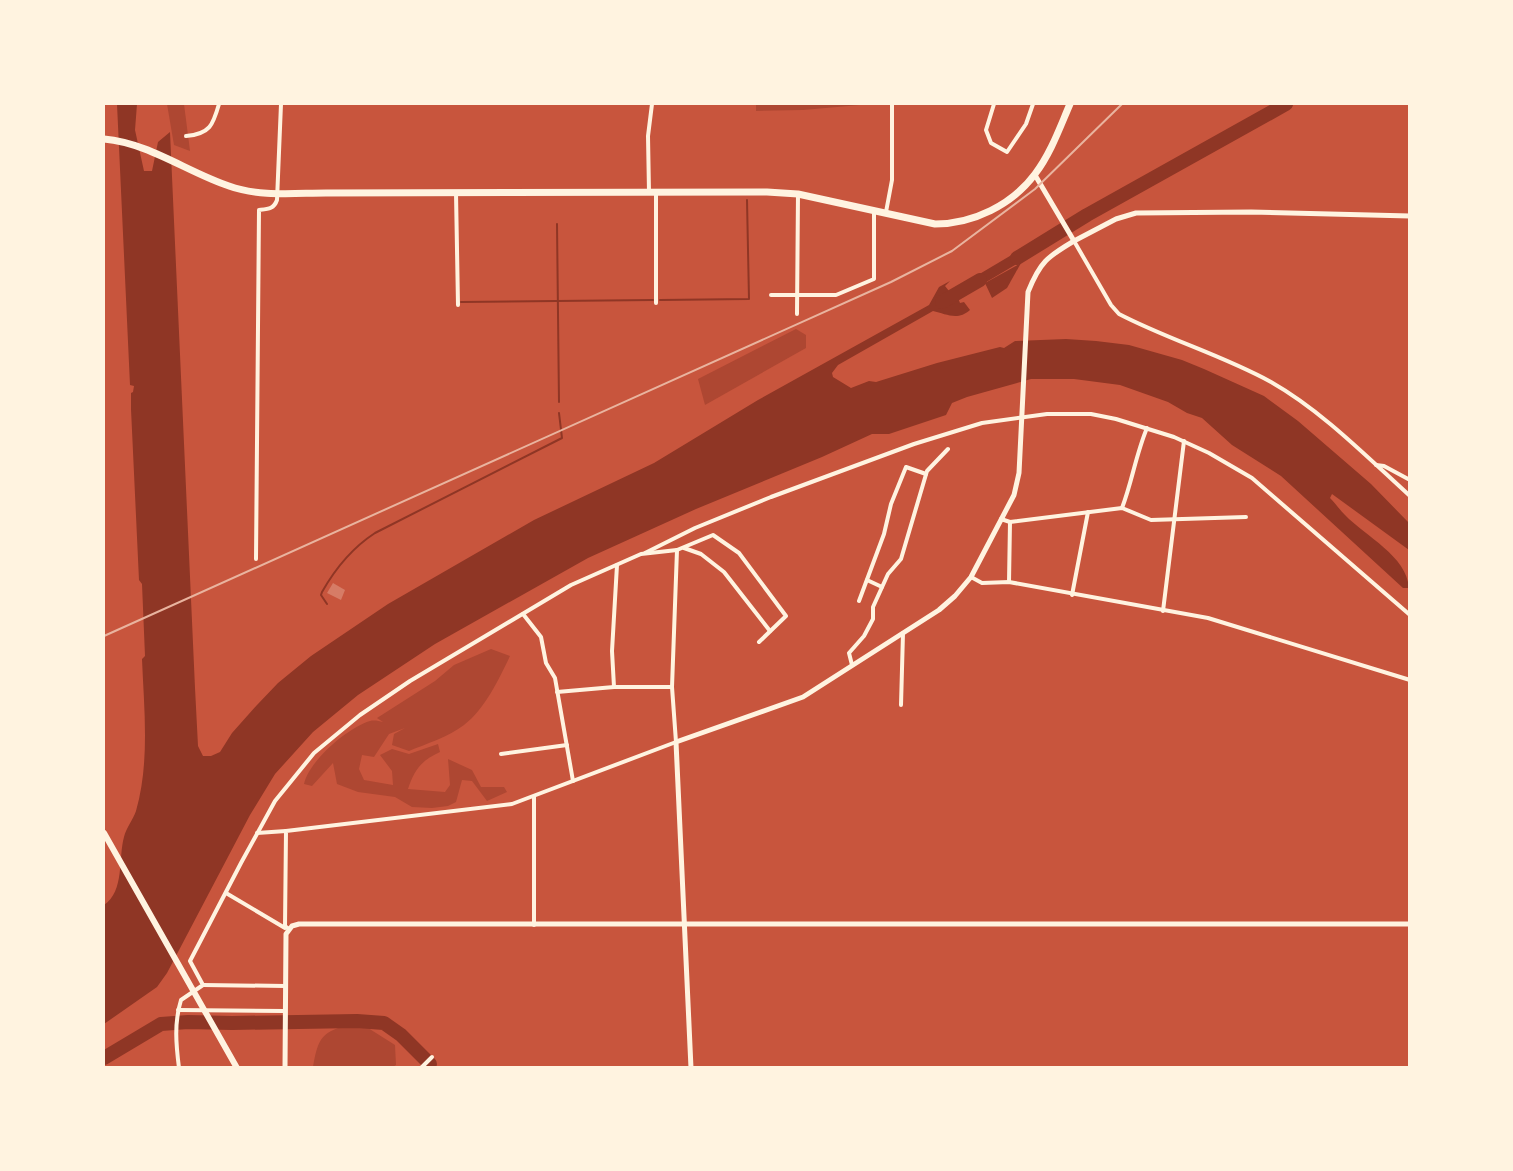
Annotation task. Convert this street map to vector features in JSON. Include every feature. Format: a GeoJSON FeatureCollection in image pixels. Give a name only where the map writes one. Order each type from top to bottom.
{"type":"FeatureCollection","features":[{"type":"Feature","properties":{"kind":"highway"},"geometry":{"type":"LineString","coordinates":[[105,139],[137,146],[231,188],[276,192],[767,192],[798,194],[935,224],[955,224],[993,209],[1015,195],[1035,175],[1050,150],[1070,104]]}},
{"type":"Feature","properties":{"kind":"main road"},"geometry":{"type":"LineString","coordinates":[[104,834],[237,1068]]}},
{"type":"Feature","properties":{"kind":"street"},"geometry":{"type":"LineString","coordinates":[[186,136],[201,135],[205,132],[215,118],[219,104]]}},
{"type":"Feature","properties":{"kind":"street"},"geometry":{"type":"LineString","coordinates":[[256,559],[259,210],[275,206],[280,104]]}},
{"type":"Feature","properties":{"kind":"street"},"geometry":{"type":"LineString","coordinates":[[652,104],[648,135],[656,303]]}},
{"type":"Feature","properties":{"kind":"street"},"geometry":{"type":"LineString","coordinates":[[886,213],[892,180],[892,104]]}},
{"type":"Feature","properties":{"kind":"street"},"geometry":{"type":"LineString","coordinates":[[994,104],[986,129],[991,143],[1007,152],[1026,124],[1033,104]]}},
{"type":"Feature","properties":{"kind":"street"},"geometry":{"type":"LineString","coordinates":[[1035,175],[1110,305],[1119,314],[1234,363],[1271,382],[1308,408],[1410,496]]}},
{"type":"Feature","properties":{"kind":"street"},"geometry":{"type":"LineString","coordinates":[[456,193],[458,304]]}},
{"type":"Feature","properties":{"kind":"street"},"geometry":{"type":"LineString","coordinates":[[797,314],[798,194]]}},
{"type":"Feature","properties":{"kind":"street"},"geometry":{"type":"LineString","coordinates":[[771,295],[836,295],[874,279],[874,211]]}},
{"type":"Feature","properties":{"kind":"street"},"geometry":{"type":"LineString","coordinates":[[257,833],[486,808],[512,804],[534,797],[676,742],[803,697],[939,610],[971,577],[1014,495],[1019,473],[1028,292],[1036,272],[1048,257],[1073,238],[1136,213],[1239,212],[1410,216]]}},
{"type":"Feature","properties":{"kind":"street"},"geometry":{"type":"LineString","coordinates":[[203,985],[190,961],[257,833],[287,784],[314,753],[360,715],[410,681],[571,585],[695,528],[771,497],[904,447],[982,423],[1022,416],[1091,414],[1147,428],[1184,441],[1252,478],[1410,615]]}},
{"type":"Feature","properties":{"kind":"street"},"geometry":{"type":"LineString","coordinates":[[1122,508],[1147,428]]}},
{"type":"Feature","properties":{"kind":"street"},"geometry":{"type":"LineString","coordinates":[[1163,610],[1184,441]]}},
{"type":"Feature","properties":{"kind":"street"},"geometry":{"type":"LineString","coordinates":[[852,665],[849,653],[864,636],[873,619],[873,608],[888,574],[901,559],[927,474],[938,457],[948,449]]}},
{"type":"Feature","properties":{"kind":"street"},"geometry":{"type":"LineString","coordinates":[[1375,465],[1384,466],[1410,480]]}},
{"type":"Feature","properties":{"kind":"street"},"geometry":{"type":"LineString","coordinates":[[859,601],[884,534],[891,504],[906,467],[927,474]]}},
{"type":"Feature","properties":{"kind":"street"},"geometry":{"type":"LineString","coordinates":[[1001,519],[1010,522],[1122,508],[1151,520],[1246,517]]}},
{"type":"Feature","properties":{"kind":"street"},"geometry":{"type":"LineString","coordinates":[[1072,595],[1088,512]]}},
{"type":"Feature","properties":{"kind":"street"},"geometry":{"type":"LineString","coordinates":[[1009,582],[1010,522]]}},
{"type":"Feature","properties":{"kind":"street"},"geometry":{"type":"LineString","coordinates":[[641,554],[677,550],[713,535],[739,553],[786,616],[759,642]]}},
{"type":"Feature","properties":{"kind":"street"},"geometry":{"type":"LineString","coordinates":[[683,548],[701,554],[724,572],[770,631]]}},
{"type":"Feature","properties":{"kind":"street"},"geometry":{"type":"LineString","coordinates":[[677,550],[672,687],[691,1068]]}},
{"type":"Feature","properties":{"kind":"street"},"geometry":{"type":"LineString","coordinates":[[614,687],[612,641],[617,565]]}},
{"type":"Feature","properties":{"kind":"street"},"geometry":{"type":"LineString","coordinates":[[971,577],[982,583],[1009,582],[1208,618],[1410,680]]}},
{"type":"Feature","properties":{"kind":"street"},"geometry":{"type":"LineString","coordinates":[[867,580],[883,587]]}},
{"type":"Feature","properties":{"kind":"street"},"geometry":{"type":"LineString","coordinates":[[523,614],[541,637],[546,663],[555,678],[573,781]]}},
{"type":"Feature","properties":{"kind":"street"},"geometry":{"type":"LineString","coordinates":[[901,705],[903,633]]}},
{"type":"Feature","properties":{"kind":"street"},"geometry":{"type":"LineString","coordinates":[[557,692],[614,687],[672,687]]}},
{"type":"Feature","properties":{"kind":"street"},"geometry":{"type":"LineString","coordinates":[[501,754],[567,745]]}},
{"type":"Feature","properties":{"kind":"street"},"geometry":{"type":"LineString","coordinates":[[534,797],[534,925]]}},
{"type":"Feature","properties":{"kind":"street"},"geometry":{"type":"LineString","coordinates":[[286,831],[285,926],[289,929]]}},
{"type":"Feature","properties":{"kind":"street"},"geometry":{"type":"LineString","coordinates":[[226,893],[277,925],[289,929],[299,924],[310,923],[1410,924]]}},
{"type":"Feature","properties":{"kind":"street"},"geometry":{"type":"LineString","coordinates":[[285,1068],[285,946],[289,929]]}},
{"type":"Feature","properties":{"kind":"street"},"geometry":{"type":"LineString","coordinates":[[179,1068],[176,1029],[181,1000],[203,985],[285,986]]}},
{"type":"Feature","properties":{"kind":"street"},"geometry":{"type":"LineString","coordinates":[[178,1012],[285,1011]]}},
{"type":"Feature","properties":{"kind":"street"},"geometry":{"type":"LineString","coordinates":[[422,1068],[432,1057]]}},
{"type":"Feature","properties":{"kind":"shaded area"},"geometry":{"type":"Polygon","coordinates":[[[117,104],[137,104],[135,130],[144,171],[152,171],[158,142],[170,132],[198,746],[203,756],[211,756],[220,752],[232,733],[278,683],[311,656],[388,604],[534,520],[654,463],[758,400],[929,305],[939,287],[950,281],[945,286],[949,291],[954,288],[960,303],[964,302],[970,310],[956,316],[933,311],[838,365],[832,373],[833,377],[851,388],[937,363],[1000,347],[1004,348],[1015,341],[1066,339],[1096,341],[1129,345],[1182,360],[1264,396],[1298,421],[1371,484],[1409,523],[1409,550],[1332,494],[1330,498],[1353,523],[1393,556],[1401,566],[1409,588],[1403,588],[1281,476],[1232,445],[1202,418],[1187,413],[1168,402],[1120,385],[1074,379],[1031,379],[967,397],[952,403],[946,415],[889,434],[872,434],[588,558],[435,644],[358,695],[313,732],[275,774],[250,815],[167,973],[157,987],[104,1024],[104,905],[111,899],[118,883],[122,845],[126,830],[136,811],[145,755],[142,659],[145,656],[131,409],[131,393],[134,386],[130,385],[117,104]]]}},
{"type":"Feature","properties":{"kind":"shaded area"},"geometry":{"type":"Polygon","coordinates":[[[167,104],[184,104],[190,151],[174,145],[167,104]]]}},
{"type":"Feature","properties":{"kind":"shaded area"},"geometry":{"type":"Polygon","coordinates":[[[756,104],[871,104],[803,110],[756,111],[756,104]]]}},
{"type":"Feature","properties":{"kind":"shaded area"},"geometry":{"type":"Polygon","coordinates":[[[1038,245],[1026,252],[1022,261],[966,294],[961,285],[1025,247],[1038,245]]]}},
{"type":"Feature","properties":{"kind":"shaded area"},"geometry":{"type":"Polygon","coordinates":[[[1021,263],[1007,288],[992,298],[985,283],[1021,263]]]}},
{"type":"Feature","properties":{"kind":"shaded area"},"geometry":{"type":"Polygon","coordinates":[[[796,329],[806,335],[806,348],[705,405],[698,379],[796,329]]]}},
{"type":"Feature","properties":{"kind":"shaded area"},"geometry":{"type":"Polygon","coordinates":[[[491,649],[510,656],[491,693],[472,718],[451,733],[409,751],[392,745],[394,734],[405,728],[389,734],[374,757],[362,755],[359,769],[364,780],[393,785],[392,771],[380,755],[392,749],[409,754],[438,744],[440,752],[419,766],[408,789],[445,792],[450,785],[448,759],[472,770],[481,787],[504,787],[507,792],[487,801],[472,781],[462,780],[456,802],[448,806],[432,808],[412,807],[395,797],[358,792],[337,784],[333,763],[312,786],[304,784],[313,765],[340,738],[370,721],[383,722],[377,718],[435,681],[454,665],[491,649]]]}},
{"type":"Feature","properties":{"kind":"shaded area"},"geometry":{"type":"Polygon","coordinates":[[[357,1021],[395,1045],[396,1065],[391,1068],[313,1067],[318,1046],[325,1035],[357,1021]]]}},
{"type":"Feature","properties":{"kind":"building"},"geometry":{"type":"Polygon","coordinates":[[[333,583],[345,590],[341,600],[327,593],[333,583]]]}},
{"type":"Feature","properties":{"kind":"waterway"},"geometry":{"type":"LineString","coordinates":[[1017,258],[1087,215],[1286,104]]}},
{"type":"Feature","properties":{"kind":"waterway"},"geometry":{"type":"LineString","coordinates":[[660,300],[749,299],[747,200]]}},
{"type":"Feature","properties":{"kind":"waterway"},"geometry":{"type":"LineString","coordinates":[[557,224],[559,402]]}},
{"type":"Feature","properties":{"kind":"waterway"},"geometry":{"type":"LineString","coordinates":[[942,302],[980,280]]}},
{"type":"Feature","properties":{"kind":"waterway"},"geometry":{"type":"LineString","coordinates":[[461,302],[653,300]]}},
{"type":"Feature","properties":{"kind":"waterway"},"geometry":{"type":"LineString","coordinates":[[327,604],[321,595],[322,592],[338,567],[359,545],[375,533],[562,438],[559,413]]}},
{"type":"Feature","properties":{"kind":"waterway"},"geometry":{"type":"LineString","coordinates":[[104,1058],[161,1024],[357,1021],[384,1023],[401,1035],[430,1064]]}},
{"type":"Feature","properties":{"kind":"waterway"},"geometry":{"type":"LineString","coordinates":[[430,1064],[434,1068]]}},
{"type":"Feature","properties":{"kind":"railway"},"geometry":{"type":"LineString","coordinates":[[104,636],[891,282],[952,251],[1035,189],[1122,104]]}}]}
